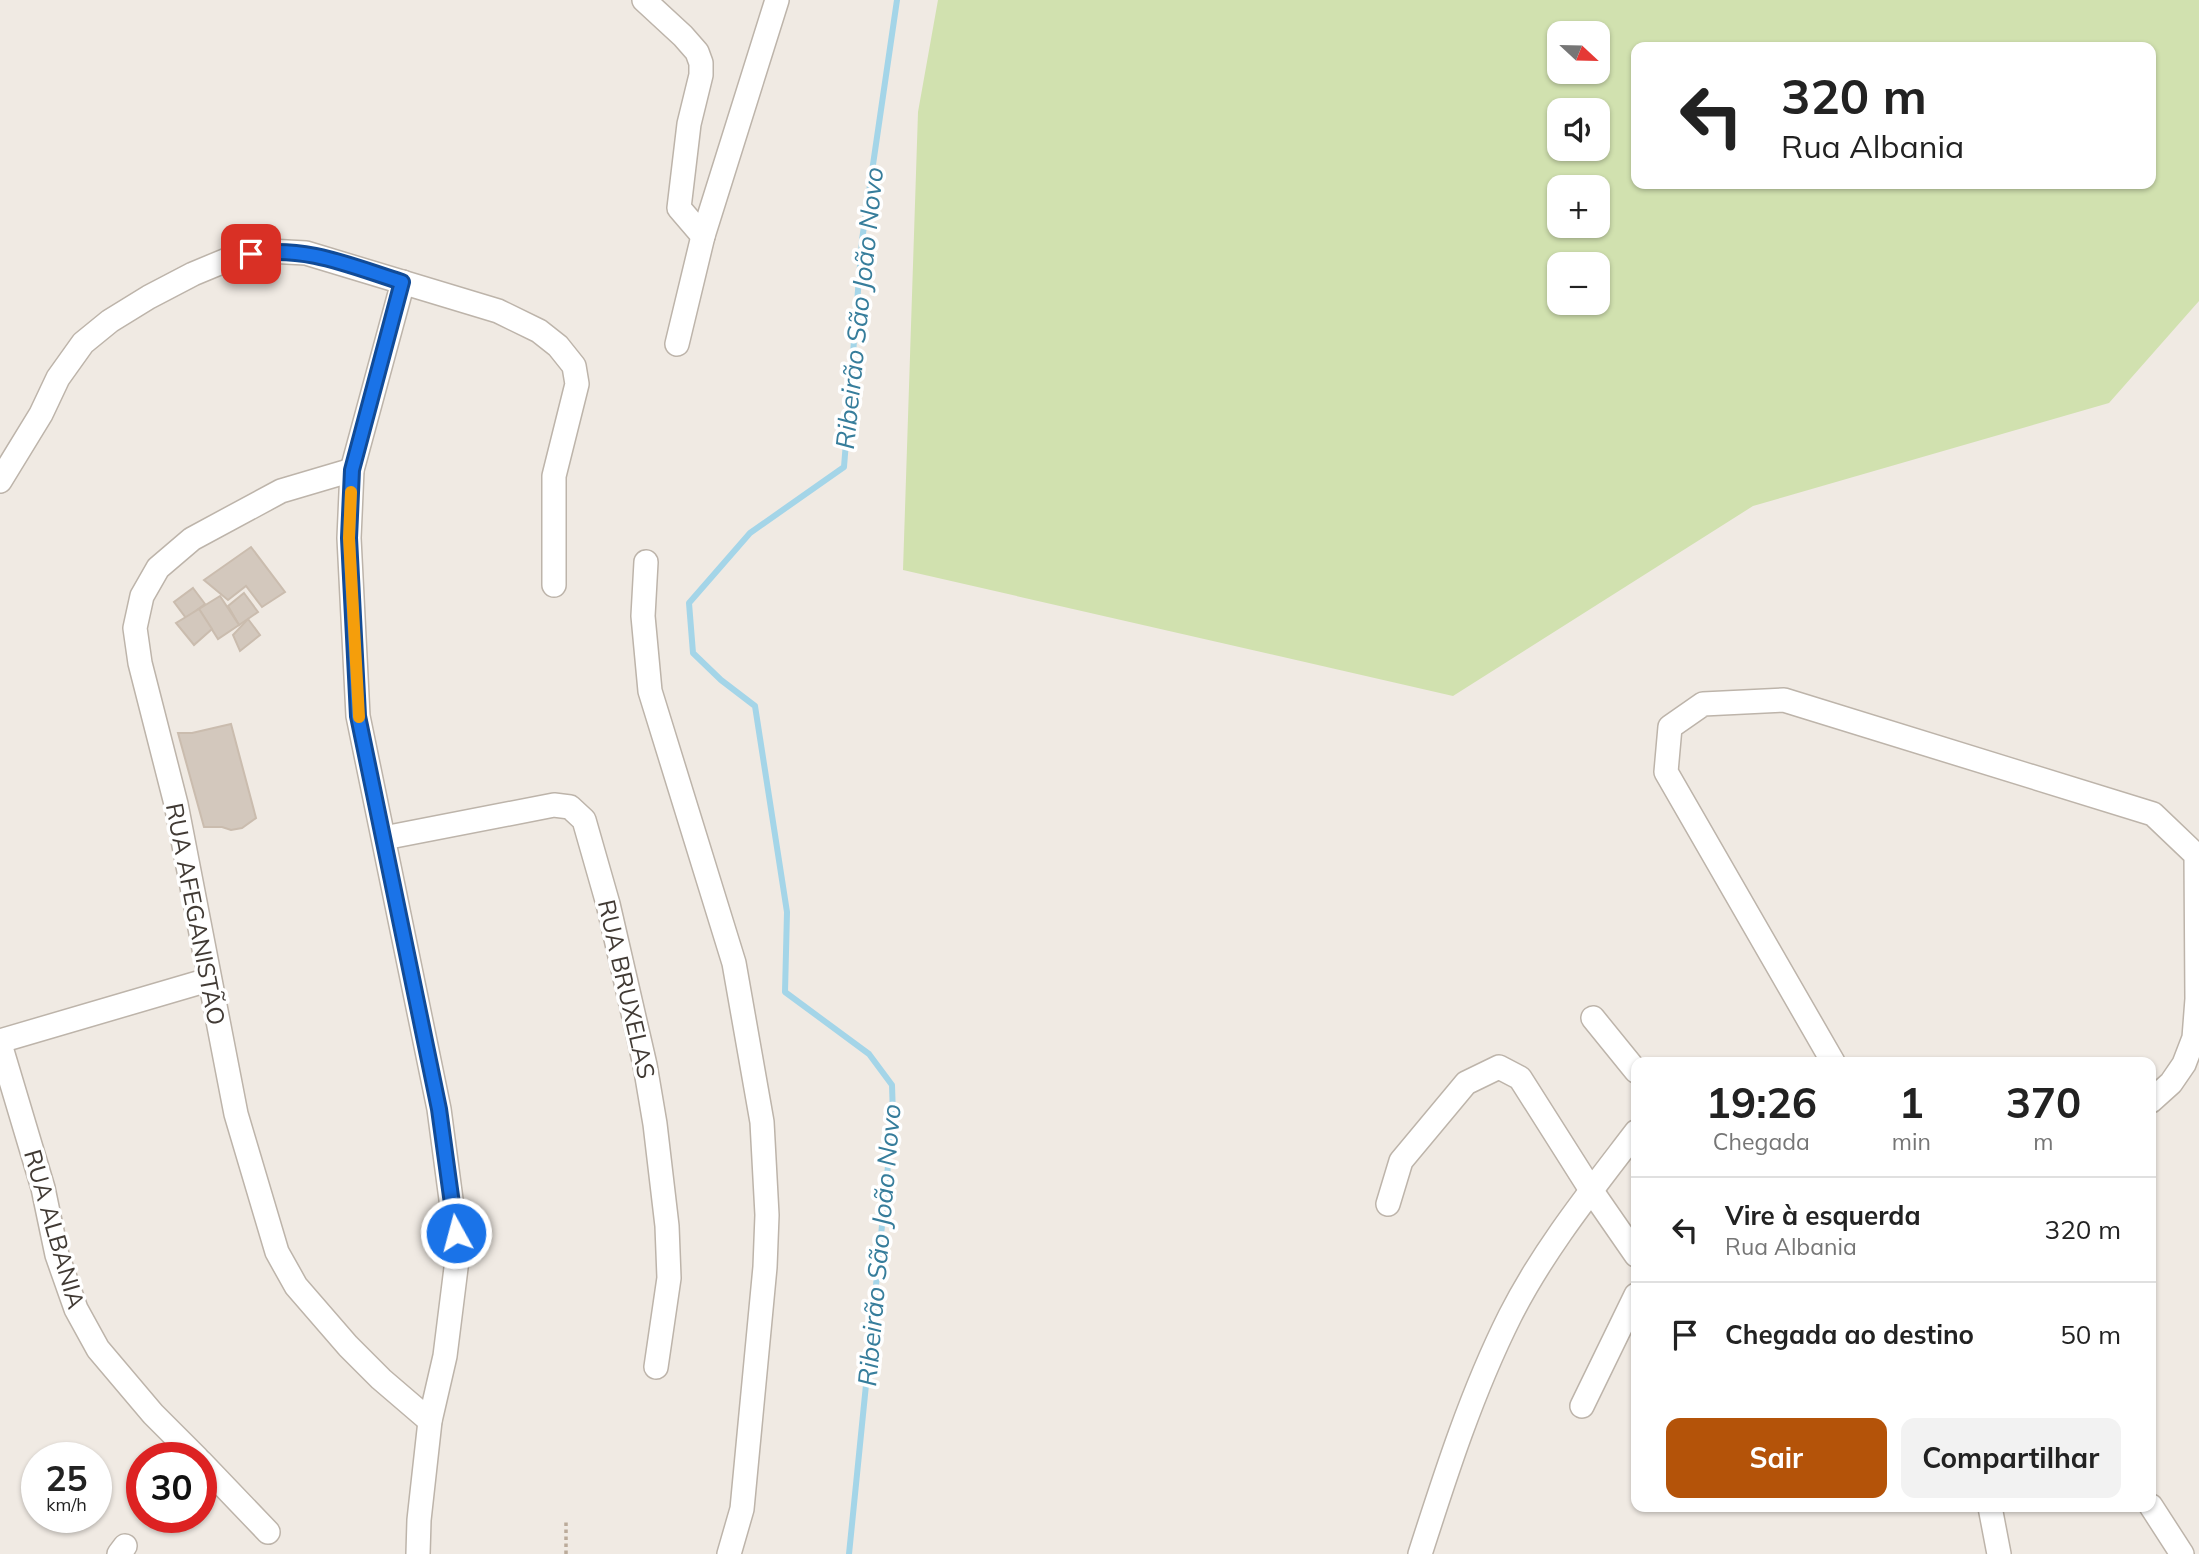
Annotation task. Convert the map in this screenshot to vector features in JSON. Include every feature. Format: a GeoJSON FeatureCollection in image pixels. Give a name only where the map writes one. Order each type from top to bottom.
{"type":"FeatureCollection","features":[{"type":"Feature","properties":{"kind":"street"},"geometry":{"type":"LineString","coordinates":[[644,0],[683,36],[697,52],[701,63],[701,75],[689,124],[679,208],[704,236]]}},
{"type":"Feature","properties":{"kind":"street"},"geometry":{"type":"LineString","coordinates":[[677,344],[704,236],[777,0]]}},
{"type":"Feature","properties":{"kind":"street"},"geometry":{"type":"LineString","coordinates":[[0,481],[41,414],[58,378],[83,343],[139,303],[193,274],[234,257],[268,251],[306,253],[498,311],[529,326],[558,346],[574,366],[577,384],[554,476],[554,585]]}},
{"type":"Feature","properties":{"kind":"street"},"geometry":{"type":"LineString","coordinates":[[402,282],[352,470],[349,538],[358,716],[439,1109],[458,1252],[446,1356],[430,1421],[418,1554]]}},
{"type":"Feature","properties":{"kind":"street","name":"RUA AFEGANISTÃO"},"geometry":{"type":"LineString","coordinates":[[352,470],[281,491],[192,539],[158,568],[142,596],[135,628],[140,663],[176,804],[236,1114],[277,1252],[296,1286],[348,1346],[430,1421]]}},
{"type":"Feature","properties":{"kind":"street"},"geometry":{"type":"LineString","coordinates":[[646,562],[643,617],[650,691],[734,963],[762,1122],[768,1215],[765,1267],[742,1509],[729,1554]]}},
{"type":"Feature","properties":{"kind":"street"},"geometry":{"type":"LineString","coordinates":[[1830,1057],[1666,772],[1670,727],[1703,704],[1784,701],[2154,814],[2196,855],[2197,999],[2194,1038],[2185,1064],[2171,1083],[2156,1096]]}},
{"type":"Feature","properties":{"kind":"street","name":"RUA BRUXELAS"},"geometry":{"type":"LineString","coordinates":[[384,838],[554,805],[570,807],[584,820],[608,904],[645,1065],[655,1124],[667,1226],[668,1278],[656,1367]]}},
{"type":"Feature","properties":{"kind":"street"},"geometry":{"type":"LineString","coordinates":[[0,1043],[208,980]]}},
{"type":"Feature","properties":{"kind":"street"},"geometry":{"type":"LineString","coordinates":[[1593,1018],[1631,1065]]}},
{"type":"Feature","properties":{"kind":"street","name":"RUA ALBANIA"},"geometry":{"type":"LineString","coordinates":[[0,1043],[43,1188],[57,1255],[76,1309],[98,1349],[152,1414],[181,1442]]}},
{"type":"Feature","properties":{"kind":"street"},"geometry":{"type":"LineString","coordinates":[[1388,1203],[1401,1161],[1466,1083],[1499,1067],[1520,1078],[1631,1248]]}},
{"type":"Feature","properties":{"kind":"street"},"geometry":{"type":"LineString","coordinates":[[1420,1554],[1458,1435],[1510,1315],[1567,1223],[1631,1138]]}},
{"type":"Feature","properties":{"kind":"street"},"geometry":{"type":"LineString","coordinates":[[1582,1406],[1631,1305]]}},
{"type":"Feature","properties":{"kind":"street"},"geometry":{"type":"LineString","coordinates":[[217,1478],[268,1531]]}},
{"type":"Feature","properties":{"kind":"street"},"geometry":{"type":"LineString","coordinates":[[1991,1512],[1999,1554]]}},
{"type":"Feature","properties":{"kind":"street"},"geometry":{"type":"LineString","coordinates":[[2155,1512],[2182,1554]]}},
{"type":"Feature","properties":{"kind":"path"},"geometry":{"type":"LineString","coordinates":[[566,1521],[566,1554]]}},
{"type":"Feature","properties":{"kind":"green space"},"geometry":{"type":"Polygon","coordinates":[[[938,0],[2199,0],[2199,301],[2109,403],[1753,506],[1453,696],[903,570],[918,112],[938,0]]]}},
{"type":"Feature","properties":{"kind":"building"},"geometry":{"type":"Polygon","coordinates":[[[251,547],[285,592],[262,607],[246,586],[228,600],[204,580],[251,547]]]}},
{"type":"Feature","properties":{"kind":"building"},"geometry":{"type":"Polygon","coordinates":[[[193,588],[205,604],[186,618],[174,602],[193,588]]]}},
{"type":"Feature","properties":{"kind":"building"},"geometry":{"type":"Polygon","coordinates":[[[244,593],[258,612],[239,625],[228,606],[244,593]]]}},
{"type":"Feature","properties":{"kind":"building"},"geometry":{"type":"Polygon","coordinates":[[[220,596],[239,625],[218,639],[199,609],[220,596]]]}},
{"type":"Feature","properties":{"kind":"building"},"geometry":{"type":"Polygon","coordinates":[[[199,609],[212,629],[194,645],[176,623],[199,609]]]}},
{"type":"Feature","properties":{"kind":"building"},"geometry":{"type":"Polygon","coordinates":[[[248,619],[260,635],[240,651],[233,635],[248,619]]]}},
{"type":"Feature","properties":{"kind":"building"},"geometry":{"type":"Polygon","coordinates":[[[231,724],[256,818],[242,828],[231,830],[204,827],[178,733],[192,733],[231,724]]]}},
{"type":"Feature","properties":{"kind":"waterway","name":"Ribeirão São João Novo"},"geometry":{"type":"LineString","coordinates":[[849,1554],[893,1116],[892,1085],[869,1054],[785,992],[787,912],[755,706],[721,680],[693,653],[689,603],[750,533],[844,467],[862,240],[897,0]]}},
{"type":"Feature","properties":{"kind":"slow traffic"},"geometry":{"type":"LineString","coordinates":[[351,492],[349,538],[359,717]]}},
{"type":"Feature","properties":{"kind":"route"},"geometry":{"type":"LineString","coordinates":[[251,254],[268,251],[306,253],[402,282],[352,470],[349,538],[354,650],[358,716],[439,1109],[456,1233]]}}]}
